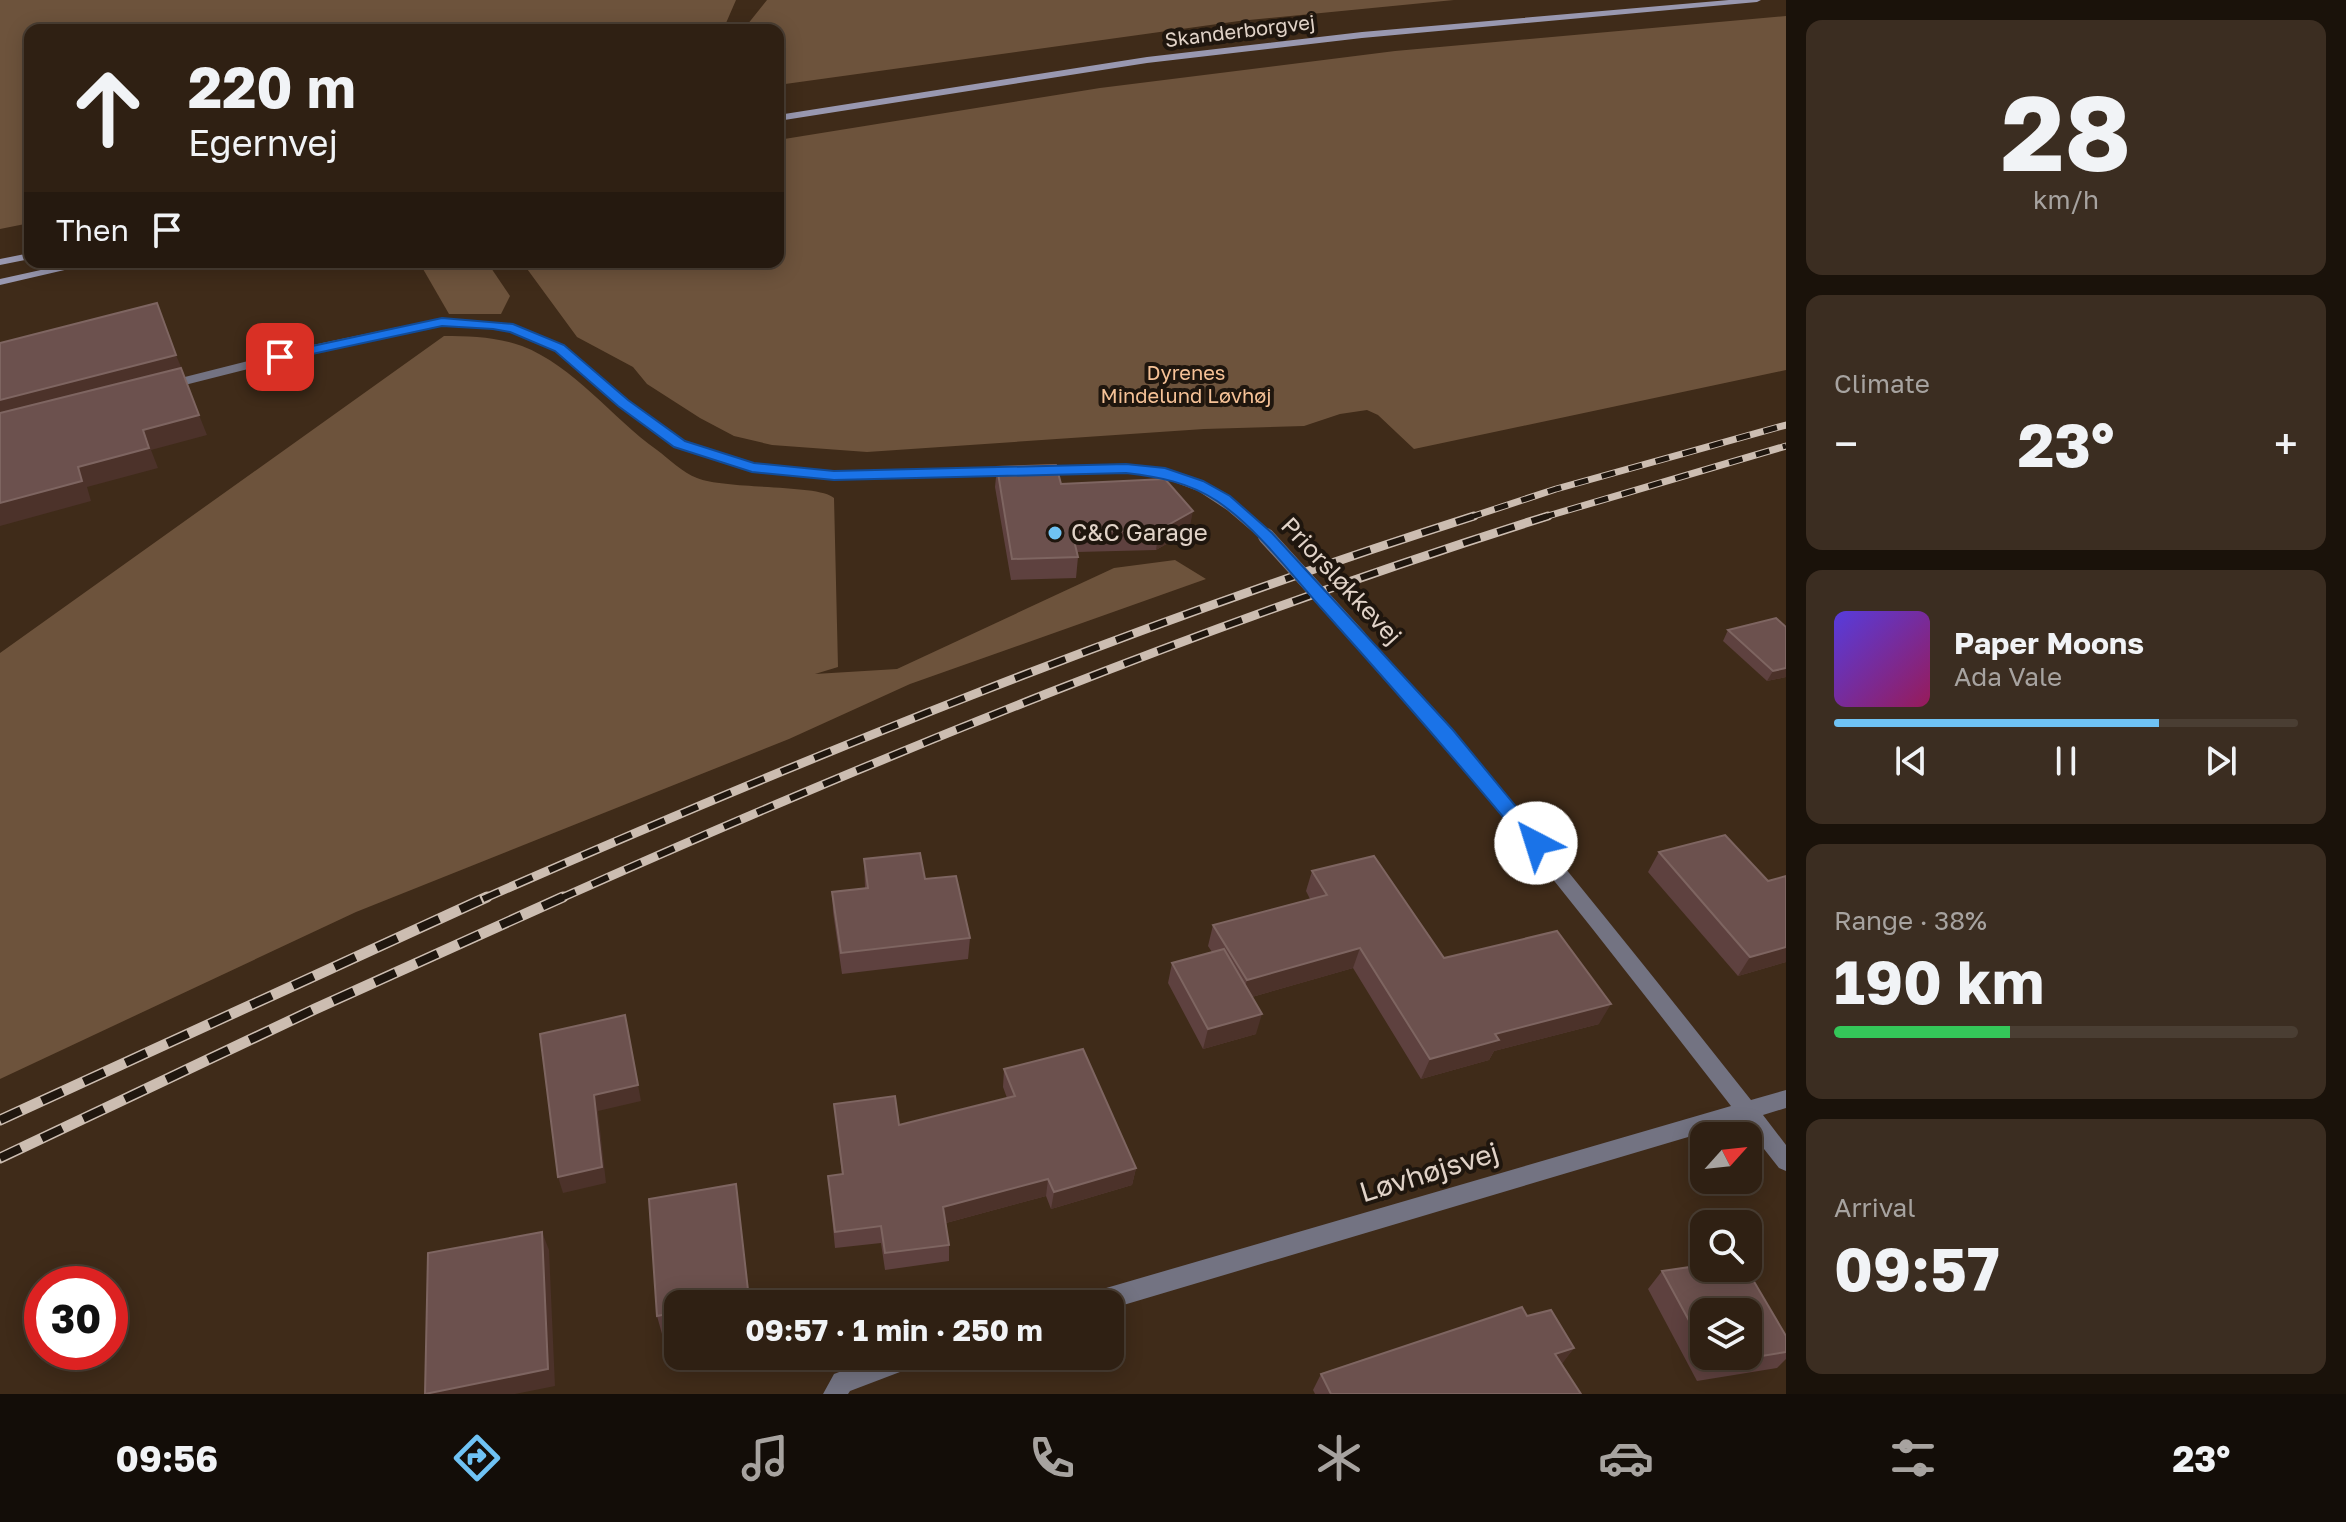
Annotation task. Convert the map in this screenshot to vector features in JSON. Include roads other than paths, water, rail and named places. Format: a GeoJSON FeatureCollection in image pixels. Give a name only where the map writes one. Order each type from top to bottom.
{"type":"FeatureCollection","features":[{"type":"Feature","properties":{"kind":"main road","name":"Skanderborgvej"},"geometry":{"type":"LineString","coordinates":[[784,117],[1147,60],[1362,35],[1757,0]]}},
{"type":"Feature","properties":{"kind":"main road"},"geometry":{"type":"LineString","coordinates":[[0,262],[24,257]]}},
{"type":"Feature","properties":{"kind":"main road"},"geometry":{"type":"LineString","coordinates":[[0,282],[65,268]]}},
{"type":"Feature","properties":{"kind":"street","name":"Priorsløkkevej"},"geometry":{"type":"LineString","coordinates":[[154,389],[308,350],[442,322],[503,327],[532,335],[560,348],[623,403],[680,444],[752,467],[834,476],[1126,468],[1165,473],[1198,484],[1224,499],[1266,536],[1446,735],[1544,853],[1786,1161]]}},
{"type":"Feature","properties":{"kind":"street","name":"Løvhøjsvej"},"geometry":{"type":"LineString","coordinates":[[1124,1294],[1786,1099]]}},
{"type":"Feature","properties":{"kind":"street"},"geometry":{"type":"LineString","coordinates":[[835,1394],[842,1382],[869,1370]]}},
{"type":"Feature","properties":{"kind":"railway"},"geometry":{"type":"LineString","coordinates":[[1468,518],[1556,489],[1786,425]]}},
{"type":"Feature","properties":{"kind":"railway"},"geometry":{"type":"LineString","coordinates":[[1541,518],[1786,446]]}},
{"type":"Feature","properties":{"kind":"railway"},"geometry":{"type":"LineString","coordinates":[[1468,518],[1474,516]]}},
{"type":"Feature","properties":{"kind":"railway"},"geometry":{"type":"LineString","coordinates":[[559,899],[802,793],[1048,693],[1296,600],[1548,516]]}},
{"type":"Feature","properties":{"kind":"railway"},"geometry":{"type":"LineString","coordinates":[[483,899],[727,794],[974,694],[1222,601],[1468,518]]}},
{"type":"Feature","properties":{"kind":"railway"},"geometry":{"type":"LineString","coordinates":[[0,1120],[487,897]]}},
{"type":"Feature","properties":{"kind":"railway"},"geometry":{"type":"LineString","coordinates":[[0,1158],[315,1009],[563,897]]}},
{"type":"Feature","properties":{"kind":"place","name":"C&C Garage"},"geometry":{"type":"Point","coordinates":[1055,533]}},
{"type":"Feature","properties":{"kind":"park label","name":"Dyrenes Mindelund Løvhøj"},"geometry":{"type":"Point","coordinates":[1186,384]}}]}
